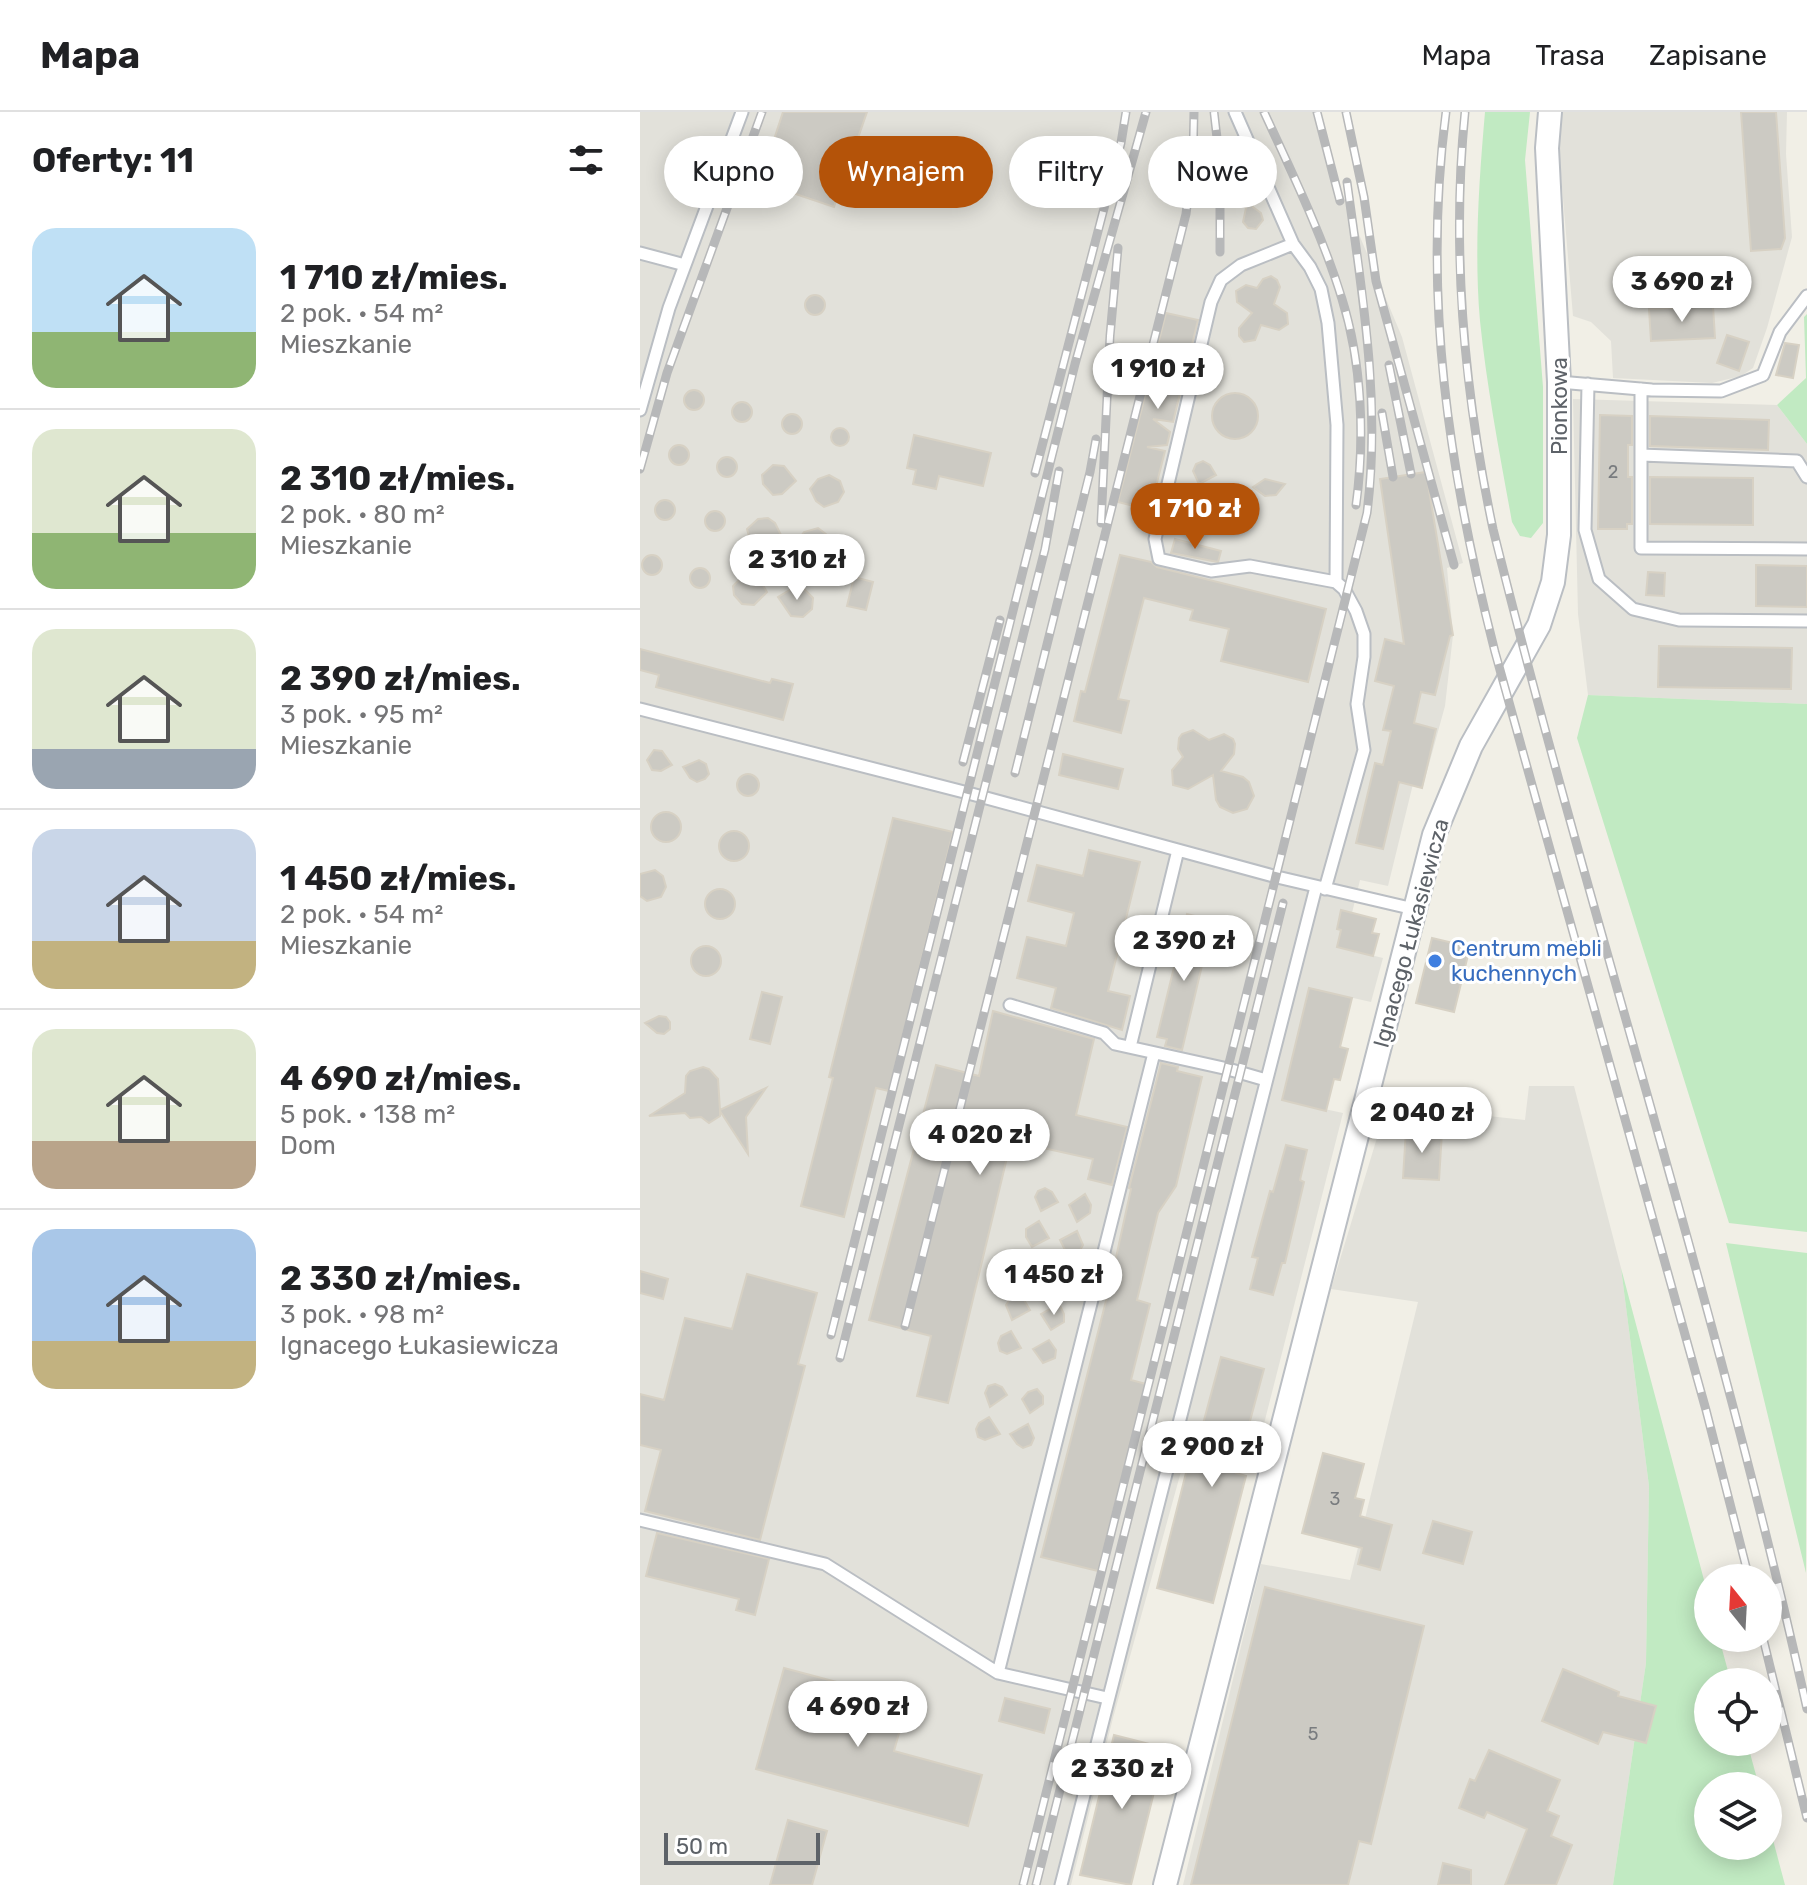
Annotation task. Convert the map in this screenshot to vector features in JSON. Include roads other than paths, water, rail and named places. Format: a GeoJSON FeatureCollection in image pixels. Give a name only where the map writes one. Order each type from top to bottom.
{"type":"FeatureCollection","features":[{"type":"Feature","properties":{"kind":"street","name":"Pionkowa"},"geometry":{"type":"LineString","coordinates":[[1505,688],[1539,625],[1553,582],[1559,535],[1559,382],[1547,148],[1550,112]]}},
{"type":"Feature","properties":{"kind":"street","name":"Ignacego Łukasiewicza"},"geometry":{"type":"LineString","coordinates":[[1165,1885],[1414,909],[1439,822],[1471,746],[1505,688]]}},
{"type":"Feature","properties":{"kind":"lane"},"geometry":{"type":"LineString","coordinates":[[640,410],[669,308],[742,112]]}},
{"type":"Feature","properties":{"kind":"lane"},"geometry":{"type":"LineString","coordinates":[[1235,112],[1293,244],[1321,289],[1328,323],[1337,425],[1336,582]]}},
{"type":"Feature","properties":{"kind":"lane"},"geometry":{"type":"LineString","coordinates":[[1061,1885],[1266,1080],[1320,888],[1364,750],[1357,704],[1364,634],[1344,589],[1336,582],[1250,566],[1211,571],[1159,559],[1155,539],[1211,302],[1221,280],[1241,265],[1293,244]]}},
{"type":"Feature","properties":{"kind":"lane"},"geometry":{"type":"LineString","coordinates":[[640,253],[685,265]]}},
{"type":"Feature","properties":{"kind":"lane"},"geometry":{"type":"LineString","coordinates":[[1559,382],[1641,389],[1721,391],[1763,375],[1780,332],[1807,296]]}},
{"type":"Feature","properties":{"kind":"lane"},"geometry":{"type":"LineString","coordinates":[[1588,384],[1585,530],[1599,579],[1633,609],[1679,620],[1807,621]]}},
{"type":"Feature","properties":{"kind":"lane"},"geometry":{"type":"LineString","coordinates":[[1641,389],[1641,548],[1807,549]]}},
{"type":"Feature","properties":{"kind":"lane"},"geometry":{"type":"LineString","coordinates":[[1641,455],[1797,461],[1807,477]]}},
{"type":"Feature","properties":{"kind":"lane"},"geometry":{"type":"LineString","coordinates":[[640,709],[1320,888],[1414,909]]}},
{"type":"Feature","properties":{"kind":"lane"},"geometry":{"type":"LineString","coordinates":[[1130,1047],[1178,850]]}},
{"type":"Feature","properties":{"kind":"lane"},"geometry":{"type":"LineString","coordinates":[[1010,1005],[1104,1033],[1115,1044],[1266,1080]]}},
{"type":"Feature","properties":{"kind":"lane"},"geometry":{"type":"LineString","coordinates":[[998,1673],[1154,1053]]}},
{"type":"Feature","properties":{"kind":"lane"},"geometry":{"type":"LineString","coordinates":[[640,1520],[825,1564],[998,1673],[1107,1698]]}},
{"type":"Feature","properties":{"kind":"railway"},"geometry":{"type":"LineString","coordinates":[[640,469],[667,373],[762,112]]}},
{"type":"Feature","properties":{"kind":"railway"},"geometry":{"type":"LineString","coordinates":[[1035,473],[1121,143],[1126,112]]}},
{"type":"Feature","properties":{"kind":"railway"},"geometry":{"type":"LineString","coordinates":[[831,1335],[1075,364],[1146,112]]}},
{"type":"Feature","properties":{"kind":"railway"},"geometry":{"type":"LineString","coordinates":[[905,1326],[1186,214],[1193,157],[1194,112]]}},
{"type":"Feature","properties":{"kind":"railway"},"geometry":{"type":"LineString","coordinates":[[1214,112],[1220,164],[1220,252]]}},
{"type":"Feature","properties":{"kind":"railway"},"geometry":{"type":"LineString","coordinates":[[1264,112],[1316,227],[1349,324],[1360,401],[1356,505]]}},
{"type":"Feature","properties":{"kind":"railway"},"geometry":{"type":"LineString","coordinates":[[1317,112],[1340,201]]}},
{"type":"Feature","properties":{"kind":"railway"},"geometry":{"type":"LineString","coordinates":[[1346,112],[1364,197],[1376,281],[1454,565]]}},
{"type":"Feature","properties":{"kind":"railway"},"geometry":{"type":"LineString","coordinates":[[1446,112],[1439,181],[1439,317],[1444,384],[1465,518],[1495,652],[1706,1410],[1745,1564]]}},
{"type":"Feature","properties":{"kind":"railway"},"geometry":{"type":"LineString","coordinates":[[1465,112],[1459,217],[1463,322],[1474,425],[1493,529],[1571,824],[1735,1412],[1807,1709]]}},
{"type":"Feature","properties":{"kind":"railway"},"geometry":{"type":"LineString","coordinates":[[1023,1885],[1367,513],[1371,471],[1371,388],[1364,306],[1347,182]]}},
{"type":"Feature","properties":{"kind":"railway"},"geometry":{"type":"LineString","coordinates":[[1101,523],[1110,336],[1118,248]]}},
{"type":"Feature","properties":{"kind":"railway"},"geometry":{"type":"LineString","coordinates":[[1389,365],[1411,474]]}},
{"type":"Feature","properties":{"kind":"railway"},"geometry":{"type":"LineString","coordinates":[[1382,413],[1393,477]]}},
{"type":"Feature","properties":{"kind":"railway"},"geometry":{"type":"LineString","coordinates":[[1015,773],[1096,439]]}},
{"type":"Feature","properties":{"kind":"railway"},"geometry":{"type":"LineString","coordinates":[[840,1358],[1045,549],[1059,471]]}},
{"type":"Feature","properties":{"kind":"railway"},"geometry":{"type":"LineString","coordinates":[[963,762],[1000,620]]}},
{"type":"Feature","properties":{"kind":"railway"},"geometry":{"type":"LineString","coordinates":[[1036,1885],[1283,903]]}},
{"type":"Feature","properties":{"kind":"railway"},"geometry":{"type":"LineString","coordinates":[[1766,1652],[1807,1818]]}},
{"type":"Feature","properties":{"kind":"place","name":"Centrum mebli kuchennych"},"geometry":{"type":"Point","coordinates":[1435,961]}}]}
